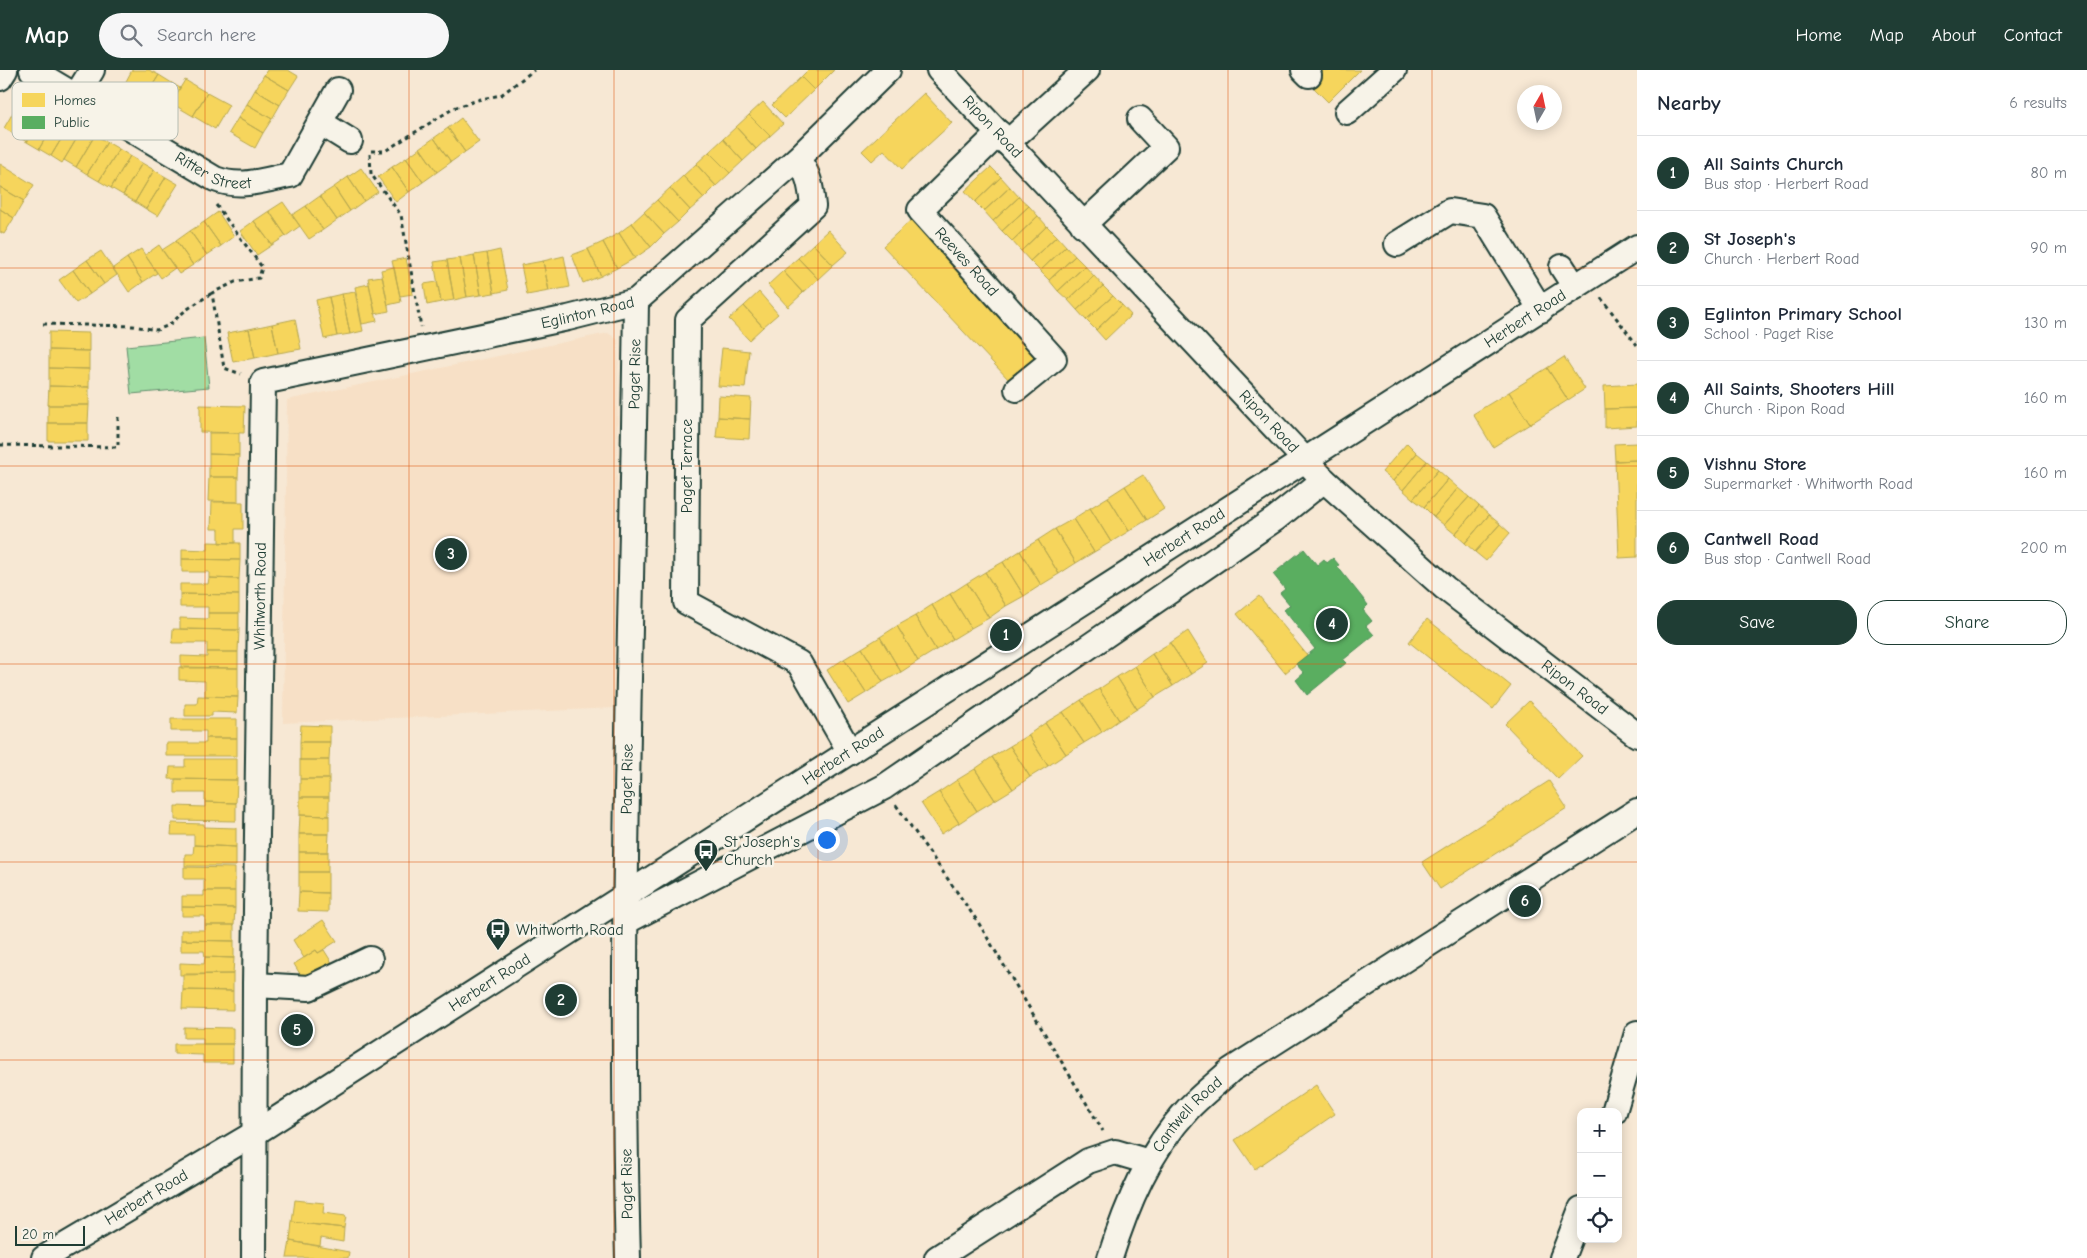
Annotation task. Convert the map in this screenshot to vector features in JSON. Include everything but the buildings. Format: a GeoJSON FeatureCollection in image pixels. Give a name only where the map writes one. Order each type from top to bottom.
{"type":"FeatureCollection","features":[{"type":"Feature","properties":{"kind":"street"},"geometry":{"type":"LineString","coordinates":[[0,78],[5,70]]}},
{"type":"Feature","properties":{"kind":"street","name":"Ritter Street"},"geometry":{"type":"LineString","coordinates":[[32,70],[52,82]]}},
{"type":"Feature","properties":{"kind":"street"},"geometry":{"type":"LineString","coordinates":[[85,82],[92,70]]}},
{"type":"Feature","properties":{"kind":"street","name":"Eglinton Road"},"geometry":{"type":"LineString","coordinates":[[263,382],[636,301],[797,159],[888,70]]}},
{"type":"Feature","properties":{"kind":"street","name":"Ripon Road"},"geometry":{"type":"LineString","coordinates":[[939,70],[1324,480],[1445,588],[1637,735]]}},
{"type":"Feature","properties":{"kind":"street"},"geometry":{"type":"LineString","coordinates":[[1003,138],[1087,70]]}},
{"type":"Feature","properties":{"kind":"street"},"geometry":{"type":"LineString","coordinates":[[1347,112],[1394,70]]}},
{"type":"Feature","properties":{"kind":"street","name":"Ritter Street"},"geometry":{"type":"LineString","coordinates":[[150,140],[215,179],[230,185],[290,175],[338,90]]}},
{"type":"Feature","properties":{"kind":"street"},"geometry":{"type":"LineString","coordinates":[[1083,225],[1166,147],[1140,119]]}},
{"type":"Feature","properties":{"kind":"street"},"geometry":{"type":"LineString","coordinates":[[321,123],[360,146]]}},
{"type":"Feature","properties":{"kind":"street","name":"Reeves Road"},"geometry":{"type":"LineString","coordinates":[[1003,138],[920,210],[1054,359],[1018,389]]}},
{"type":"Feature","properties":{"kind":"street","name":"Paget Terrace"},"geometry":{"type":"LineString","coordinates":[[797,159],[804,166],[811,186],[813,206],[688,320],[686,602],[799,663],[850,752]]}},
{"type":"Feature","properties":{"kind":"street"},"geometry":{"type":"LineString","coordinates":[[1397,244],[1450,211],[1483,216],[1541,310]]}},
{"type":"Feature","properties":{"kind":"street","name":"Herbert Road"},"geometry":{"type":"LineString","coordinates":[[44,1258],[255,1133],[1541,310],[1637,246]]}},
{"type":"Feature","properties":{"kind":"street"},"geometry":{"type":"LineString","coordinates":[[1562,267],[1581,283]]}},
{"type":"Feature","properties":{"kind":"street","name":"Paget Rise"},"geometry":{"type":"LineString","coordinates":[[628,1258],[626,1175],[627,895],[636,301]]}},
{"type":"Feature","properties":{"kind":"street","name":"Whitworth Road"},"geometry":{"type":"LineString","coordinates":[[254,1258],[254,985],[263,382]]}},
{"type":"Feature","properties":{"kind":"street"},"geometry":{"type":"LineString","coordinates":[[627,921],[884,787],[1275,519],[1324,480]]}},
{"type":"Feature","properties":{"kind":"street","name":"Cantwell Road"},"geometry":{"type":"LineString","coordinates":[[1115,1152],[1148,1162],[1188,1109],[1231,1070],[1637,811]]}},
{"type":"Feature","properties":{"kind":"street"},"geometry":{"type":"LineString","coordinates":[[254,985],[309,988],[370,959]]}},
{"type":"Feature","properties":{"kind":"street"},"geometry":{"type":"LineString","coordinates":[[1615,1108],[1637,1033]]}},
{"type":"Feature","properties":{"kind":"street"},"geometry":{"type":"LineString","coordinates":[[937,1258],[1088,1161],[1115,1152]]}},
{"type":"Feature","properties":{"kind":"street"},"geometry":{"type":"LineString","coordinates":[[1110,1258],[1124,1214],[1148,1162]]}},
{"type":"Feature","properties":{"kind":"street"},"geometry":{"type":"LineString","coordinates":[[1562,1258],[1577,1220]]}},
{"type":"Feature","properties":{"kind":"path"},"geometry":{"type":"LineString","coordinates":[[360,146],[385,151],[454,108],[501,95],[534,70]]}},
{"type":"Feature","properties":{"kind":"path"},"geometry":{"type":"LineString","coordinates":[[360,146],[371,174],[401,215],[426,348]]}},
{"type":"Feature","properties":{"kind":"path"},"geometry":{"type":"LineString","coordinates":[[43,324],[133,326],[157,330],[169,325],[186,310],[212,293],[235,282],[258,278],[262,267],[224,215]]}},
{"type":"Feature","properties":{"kind":"path"},"geometry":{"type":"LineString","coordinates":[[1581,283],[1637,345]]}},
{"type":"Feature","properties":{"kind":"path"},"geometry":{"type":"LineString","coordinates":[[212,293],[224,368],[263,382]]}},
{"type":"Feature","properties":{"kind":"path"},"geometry":{"type":"LineString","coordinates":[[0,445],[118,447],[118,413]]}},
{"type":"Feature","properties":{"kind":"path"},"geometry":{"type":"LineString","coordinates":[[884,787],[978,922],[1115,1152]]}},
{"type":"Feature","properties":{"kind":"shaded area"},"geometry":{"type":"Polygon","coordinates":[[[608,333],[618,340],[615,708],[283,723],[287,400],[608,333]]]}},
{"type":"Feature","properties":{"kind":"green space"},"geometry":{"type":"Polygon","coordinates":[[[204,338],[209,387],[131,394],[126,346],[204,338]]]}},
{"type":"Feature","properties":{"kind":"place","name":"Eglinton Primary School"},"geometry":{"type":"Point","coordinates":[451,554]}},
{"type":"Feature","properties":{"kind":"place","name":"All Saints, Shooters Hill"},"geometry":{"type":"Point","coordinates":[1332,624]}},
{"type":"Feature","properties":{"kind":"place","name":"All Saints Church"},"geometry":{"type":"Point","coordinates":[1006,635]}},
{"type":"Feature","properties":{"kind":"place","name":"St Joseph's Church"},"geometry":{"type":"Point","coordinates":[706,872]}},
{"type":"Feature","properties":{"kind":"place","name":"Cantwell Road"},"geometry":{"type":"Point","coordinates":[1525,901]}},
{"type":"Feature","properties":{"kind":"place","name":"Whitworth Road"},"geometry":{"type":"Point","coordinates":[498,951]}},
{"type":"Feature","properties":{"kind":"place","name":"St Joseph's"},"geometry":{"type":"Point","coordinates":[561,1000]}},
{"type":"Feature","properties":{"kind":"place","name":"Vishnu Store"},"geometry":{"type":"Point","coordinates":[297,1030]}}]}
